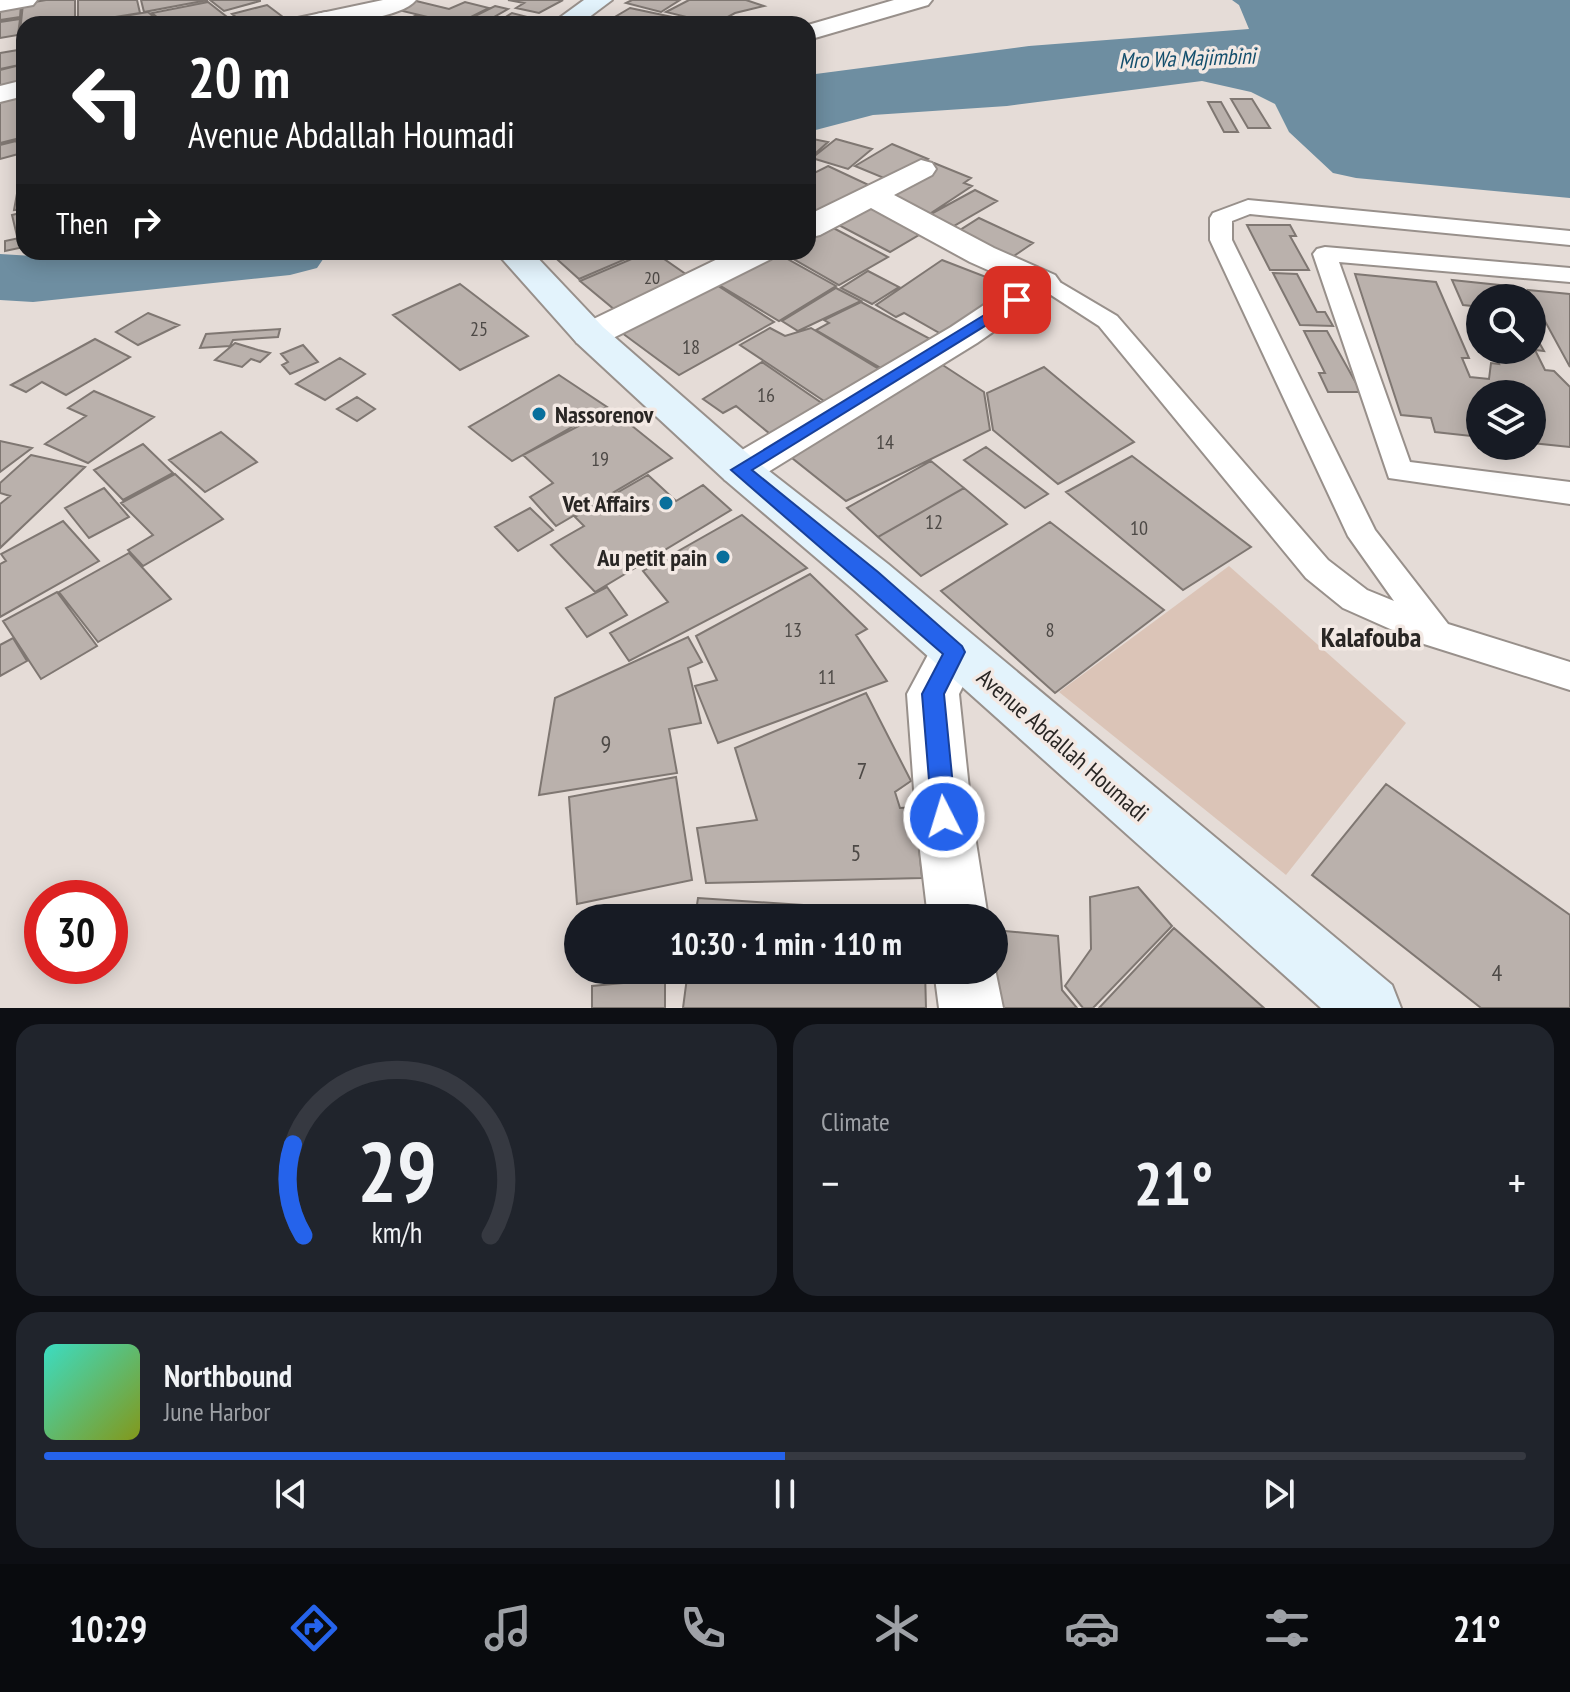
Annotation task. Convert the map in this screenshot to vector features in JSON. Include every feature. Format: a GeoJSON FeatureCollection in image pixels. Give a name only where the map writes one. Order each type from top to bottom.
{"type":"FeatureCollection","features":[{"type":"Feature","properties":{"kind":"main road"},"geometry":{"type":"LineString","coordinates":[[575,16],[600,0]]}},
{"type":"Feature","properties":{"kind":"main road","name":"Avenue Abdallah Houmadi"},"geometry":{"type":"LineString","coordinates":[[520,260],[590,335],[740,470],[871,577],[1369,1008]]}},
{"type":"Feature","properties":{"kind":"street"},"geometry":{"type":"LineString","coordinates":[[0,4],[25,0]]}},
{"type":"Feature","properties":{"kind":"street"},"geometry":{"type":"LineString","coordinates":[[324,16],[386,7],[404,0]]}},
{"type":"Feature","properties":{"kind":"street"},"geometry":{"type":"LineString","coordinates":[[816,31],[920,0]]}},
{"type":"Feature","properties":{"kind":"street"},"geometry":{"type":"LineString","coordinates":[[816,224],[921,169]]}},
{"type":"Feature","properties":{"kind":"street"},"geometry":{"type":"LineString","coordinates":[[872,196],[982,255],[1043,282]]}},
{"type":"Feature","properties":{"kind":"street"},"geometry":{"type":"LineString","coordinates":[[590,335],[743,260]]}},
{"type":"Feature","properties":{"kind":"street"},"geometry":{"type":"LineString","coordinates":[[740,470],[964,335],[1043,282]]}},
{"type":"Feature","properties":{"kind":"street"},"geometry":{"type":"LineString","coordinates":[[955,652],[933,694],[944,817],[956,904]]}},
{"type":"Feature","properties":{"kind":"street"},"geometry":{"type":"LineString","coordinates":[[967,984],[971,1008]]}},
{"type":"Feature","properties":{"kind":"lane"},"geometry":{"type":"LineString","coordinates":[[1436,634],[1363,536],[1221,240],[1221,218],[1248,207],[1570,238]]}},
{"type":"Feature","properties":{"kind":"lane"},"geometry":{"type":"LineString","coordinates":[[1570,275],[1325,254],[1399,471],[1570,493]]}},
{"type":"Feature","properties":{"kind":"lane"},"geometry":{"type":"LineString","coordinates":[[1043,282],[1108,321],[1317,569],[1355,599],[1436,634],[1570,676]]}},
{"type":"Feature","properties":{"kind":"shaded area"},"geometry":{"type":"Polygon","coordinates":[[[1229,566],[1406,723],[1286,875],[1059,692],[1229,566]]]}},
{"type":"Feature","properties":{"kind":"water"},"geometry":{"type":"Polygon","coordinates":[[[1232,0],[1570,0],[1570,198],[1356,178],[1333,173],[1289,132],[1275,104],[1251,92],[1202,81],[1007,106],[873,115],[816,130],[816,74],[1029,46],[1249,29],[1239,5],[1232,0]]]}},
{"type":"Feature","properties":{"kind":"building"},"geometry":{"type":"Polygon","coordinates":[[[75,0],[75,16],[22,16],[23,4],[75,0]]]}},
{"type":"Feature","properties":{"kind":"building"},"geometry":{"type":"Polygon","coordinates":[[[78,0],[137,0],[140,13],[121,16],[78,16],[78,0]]]}},
{"type":"Feature","properties":{"kind":"building"},"geometry":{"type":"Polygon","coordinates":[[[141,0],[208,0],[144,12],[141,0]]]}},
{"type":"Feature","properties":{"kind":"building"},"geometry":{"type":"Polygon","coordinates":[[[210,0],[260,0],[260,1],[224,11],[210,0]]]}},
{"type":"Feature","properties":{"kind":"building"},"geometry":{"type":"Polygon","coordinates":[[[412,0],[449,9],[465,2],[489,8],[473,16],[423,16],[394,9],[412,0]]]}},
{"type":"Feature","properties":{"kind":"building"},"geometry":{"type":"Polygon","coordinates":[[[508,0],[563,0],[539,13],[516,8],[524,3],[508,0]]]}},
{"type":"Feature","properties":{"kind":"building"},"geometry":{"type":"Polygon","coordinates":[[[632,0],[680,0],[661,12],[626,3],[632,0]]]}},
{"type":"Feature","properties":{"kind":"building"},"geometry":{"type":"Polygon","coordinates":[[[689,0],[746,0],[764,6],[730,16],[682,16],[666,12],[689,0]]]}},
{"type":"Feature","properties":{"kind":"building"},"geometry":{"type":"Polygon","coordinates":[[[208,2],[226,16],[156,16],[152,13],[208,2]]]}},
{"type":"Feature","properties":{"kind":"building"},"geometry":{"type":"Polygon","coordinates":[[[21,5],[20,16],[16,18],[0,20],[0,9],[21,5]]]}},
{"type":"Feature","properties":{"kind":"building"},"geometry":{"type":"Polygon","coordinates":[[[267,5],[282,16],[235,16],[232,14],[267,5]]]}},
{"type":"Feature","properties":{"kind":"building"},"geometry":{"type":"Polygon","coordinates":[[[495,6],[508,9],[496,16],[475,16],[495,6]]]}},
{"type":"Feature","properties":{"kind":"building"},"geometry":{"type":"Polygon","coordinates":[[[630,8],[668,16],[616,16],[630,8]]]}},
{"type":"Feature","properties":{"kind":"building"},"geometry":{"type":"Polygon","coordinates":[[[148,12],[153,16],[125,16],[148,12]]]}},
{"type":"Feature","properties":{"kind":"building"},"geometry":{"type":"Polygon","coordinates":[[[16,20],[16,35],[0,38],[0,22],[16,20]]]}},
{"type":"Feature","properties":{"kind":"building"},"geometry":{"type":"Polygon","coordinates":[[[16,50],[16,66],[0,69],[0,53],[16,50]]]}},
{"type":"Feature","properties":{"kind":"building"},"geometry":{"type":"Polygon","coordinates":[[[16,66],[16,88],[0,92],[0,70],[16,66]]]}},
{"type":"Feature","properties":{"kind":"building"},"geometry":{"type":"Polygon","coordinates":[[[16,95],[16,139],[0,143],[0,100],[16,95]]]}},
{"type":"Feature","properties":{"kind":"building"},"geometry":{"type":"Polygon","coordinates":[[[1231,99],[1252,99],[1270,128],[1248,128],[1231,99]]]}},
{"type":"Feature","properties":{"kind":"building"},"geometry":{"type":"Polygon","coordinates":[[[1208,102],[1221,102],[1238,132],[1224,132],[1208,102]]]}},
{"type":"Feature","properties":{"kind":"building"},"geometry":{"type":"Polygon","coordinates":[[[836,139],[872,149],[848,169],[816,159],[816,155],[836,139]]]}},
{"type":"Feature","properties":{"kind":"building"},"geometry":{"type":"Polygon","coordinates":[[[816,140],[828,142],[816,153],[816,140]]]}},
{"type":"Feature","properties":{"kind":"building"},"geometry":{"type":"Polygon","coordinates":[[[16,141],[16,155],[0,159],[0,145],[16,141]]]}},
{"type":"Feature","properties":{"kind":"building"},"geometry":{"type":"Polygon","coordinates":[[[892,144],[928,159],[891,181],[855,166],[892,144]]]}},
{"type":"Feature","properties":{"kind":"building"},"geometry":{"type":"Polygon","coordinates":[[[934,163],[971,178],[964,183],[972,186],[928,215],[882,195],[934,163]]]}},
{"type":"Feature","properties":{"kind":"building"},"geometry":{"type":"Polygon","coordinates":[[[828,166],[873,187],[816,217],[816,172],[828,166]]]}},
{"type":"Feature","properties":{"kind":"building"},"geometry":{"type":"Polygon","coordinates":[[[975,190],[997,201],[952,227],[929,215],[975,190]]]}},
{"type":"Feature","properties":{"kind":"building"},"geometry":{"type":"Polygon","coordinates":[[[871,199],[929,229],[890,252],[831,221],[871,199]]]}},
{"type":"Feature","properties":{"kind":"building"},"geometry":{"type":"Polygon","coordinates":[[[979,218],[1033,243],[1011,258],[957,232],[979,218]]]}},
{"type":"Feature","properties":{"kind":"building"},"geometry":{"type":"Polygon","coordinates":[[[824,223],[888,257],[839,285],[795,260],[816,260],[816,228],[824,223]]]}},
{"type":"Feature","properties":{"kind":"building"},"geometry":{"type":"Polygon","coordinates":[[[1247,225],[1290,225],[1296,236],[1290,236],[1309,270],[1270,270],[1247,225]]]}},
{"type":"Feature","properties":{"kind":"building"},"geometry":{"type":"Polygon","coordinates":[[[16,239],[16,249],[5,251],[5,241],[16,239]]]}},
{"type":"Feature","properties":{"kind":"building"},"geometry":{"type":"Polygon","coordinates":[[[558,260],[623,260],[579,279],[558,260]]]}},
{"type":"Feature","properties":{"kind":"building"},"geometry":{"type":"Polygon","coordinates":[[[629,260],[666,260],[690,277],[615,310],[580,281],[629,260]]]}},
{"type":"Feature","properties":{"kind":"building"},"geometry":{"type":"Polygon","coordinates":[[[754,260],[789,260],[836,286],[779,321],[714,282],[754,260]]]}},
{"type":"Feature","properties":{"kind":"building"},"geometry":{"type":"Polygon","coordinates":[[[942,260],[999,282],[990,300],[943,335],[904,313],[896,317],[876,305],[942,260]]]}},
{"type":"Feature","properties":{"kind":"building"},"geometry":{"type":"Polygon","coordinates":[[[868,271],[899,287],[872,304],[841,288],[868,271]]]}},
{"type":"Feature","properties":{"kind":"building"},"geometry":{"type":"Polygon","coordinates":[[[1273,273],[1297,274],[1317,312],[1325,312],[1333,326],[1300,325],[1273,273]]]}},
{"type":"Feature","properties":{"kind":"building"},"geometry":{"type":"Polygon","coordinates":[[[1355,274],[1436,282],[1466,351],[1466,358],[1462,358],[1470,377],[1489,379],[1491,364],[1542,364],[1545,370],[1554,371],[1570,387],[1570,447],[1546,444],[1546,380],[1466,380],[1466,435],[1435,432],[1431,418],[1401,415],[1355,274]]]}},
{"type":"Feature","properties":{"kind":"building"},"geometry":{"type":"Polygon","coordinates":[[[1452,280],[1490,284],[1466,284],[1466,305],[1463,305],[1452,280]]]}},
{"type":"Feature","properties":{"kind":"building"},"geometry":{"type":"Polygon","coordinates":[[[712,282],[774,322],[679,375],[618,330],[712,282]]]}},
{"type":"Feature","properties":{"kind":"building"},"geometry":{"type":"Polygon","coordinates":[[[460,284],[528,336],[460,370],[393,315],[460,284]]]}},
{"type":"Feature","properties":{"kind":"building"},"geometry":{"type":"Polygon","coordinates":[[[836,288],[861,301],[798,331],[782,321],[836,288]]]}},
{"type":"Feature","properties":{"kind":"building"},"geometry":{"type":"Polygon","coordinates":[[[1546,292],[1570,294],[1570,367],[1546,323],[1546,292]]]}},
{"type":"Feature","properties":{"kind":"building"},"geometry":{"type":"Polygon","coordinates":[[[861,302],[934,341],[886,371],[816,330],[829,323],[824,320],[861,302]]]}},
{"type":"Feature","properties":{"kind":"building"},"geometry":{"type":"Polygon","coordinates":[[[148,313],[179,325],[138,345],[116,332],[148,313]]]}},
{"type":"Feature","properties":{"kind":"building"},"geometry":{"type":"Polygon","coordinates":[[[770,328],[785,336],[811,328],[887,374],[833,407],[740,345],[770,328]]]}},
{"type":"Feature","properties":{"kind":"building"},"geometry":{"type":"Polygon","coordinates":[[[280,329],[278,337],[233,340],[230,346],[200,348],[206,334],[280,329]]]}},
{"type":"Feature","properties":{"kind":"building"},"geometry":{"type":"Polygon","coordinates":[[[1304,331],[1327,331],[1361,392],[1328,392],[1319,373],[1325,373],[1304,331]]]}},
{"type":"Feature","properties":{"kind":"building"},"geometry":{"type":"Polygon","coordinates":[[[95,339],[130,357],[66,395],[42,382],[26,392],[11,385],[95,339]]]}},
{"type":"Feature","properties":{"kind":"building"},"geometry":{"type":"Polygon","coordinates":[[[235,343],[270,353],[260,362],[251,359],[242,367],[215,360],[235,343]]]}},
{"type":"Feature","properties":{"kind":"building"},"geometry":{"type":"Polygon","coordinates":[[[303,345],[318,362],[290,374],[282,365],[288,362],[281,354],[303,345]]]}},
{"type":"Feature","properties":{"kind":"building"},"geometry":{"type":"Polygon","coordinates":[[[340,358],[365,374],[325,400],[296,384],[340,358]]]}},
{"type":"Feature","properties":{"kind":"building"},"geometry":{"type":"Polygon","coordinates":[[[935,360],[984,392],[990,430],[846,501],[782,450],[935,360]]]}},
{"type":"Feature","properties":{"kind":"building"},"geometry":{"type":"Polygon","coordinates":[[[762,362],[826,406],[775,438],[736,406],[723,413],[703,399],[762,362]]]}},
{"type":"Feature","properties":{"kind":"building"},"geometry":{"type":"Polygon","coordinates":[[[1044,367],[1134,442],[1058,484],[993,430],[987,393],[1044,367]]]}},
{"type":"Feature","properties":{"kind":"building"},"geometry":{"type":"Polygon","coordinates":[[[559,375],[607,407],[512,461],[469,427],[559,375]]]}},
{"type":"Feature","properties":{"kind":"building"},"geometry":{"type":"Polygon","coordinates":[[[94,391],[154,417],[88,463],[45,444],[86,416],[68,408],[94,391]]]}},
{"type":"Feature","properties":{"kind":"building"},"geometry":{"type":"Polygon","coordinates":[[[357,397],[375,409],[357,421],[337,409],[357,397]]]}},
{"type":"Feature","properties":{"kind":"building"},"geometry":{"type":"Polygon","coordinates":[[[611,409],[672,458],[556,526],[530,497],[553,483],[523,455],[611,409]]]}},
{"type":"Feature","properties":{"kind":"building"},"geometry":{"type":"Polygon","coordinates":[[[221,432],[257,462],[205,492],[169,460],[221,432]]]}},
{"type":"Feature","properties":{"kind":"building"},"geometry":{"type":"Polygon","coordinates":[[[0,441],[32,448],[0,472],[0,441]]]}},
{"type":"Feature","properties":{"kind":"building"},"geometry":{"type":"Polygon","coordinates":[[[143,444],[173,473],[123,500],[94,470],[143,444]]]}},
{"type":"Feature","properties":{"kind":"building"},"geometry":{"type":"Polygon","coordinates":[[[986,447],[1048,494],[1025,508],[964,460],[986,447]]]}},
{"type":"Feature","properties":{"kind":"building"},"geometry":{"type":"Polygon","coordinates":[[[31,455],[85,467],[0,548],[0,504],[10,496],[0,493],[0,483],[31,455]]]}},
{"type":"Feature","properties":{"kind":"building"},"geometry":{"type":"Polygon","coordinates":[[[1132,456],[1251,547],[1183,590],[1066,492],[1132,456]]]}},
{"type":"Feature","properties":{"kind":"building"},"geometry":{"type":"Polygon","coordinates":[[[931,461],[964,488],[878,537],[847,508],[931,461]]]}},
{"type":"Feature","properties":{"kind":"building"},"geometry":{"type":"Polygon","coordinates":[[[175,474],[223,519],[143,566],[128,550],[153,535],[121,503],[175,474]]]}},
{"type":"Feature","properties":{"kind":"building"},"geometry":{"type":"Polygon","coordinates":[[[648,475],[676,501],[703,485],[731,510],[595,592],[551,545],[584,526],[575,517],[648,475]]]}},
{"type":"Feature","properties":{"kind":"building"},"geometry":{"type":"Polygon","coordinates":[[[104,488],[129,517],[89,538],[65,508],[104,488]]]}},
{"type":"Feature","properties":{"kind":"building"},"geometry":{"type":"Polygon","coordinates":[[[964,488],[1007,524],[921,576],[878,537],[964,488]]]}},
{"type":"Feature","properties":{"kind":"building"},"geometry":{"type":"Polygon","coordinates":[[[530,508],[553,530],[518,551],[495,527],[530,508]]]}},
{"type":"Feature","properties":{"kind":"building"},"geometry":{"type":"Polygon","coordinates":[[[742,515],[807,568],[629,661],[610,633],[668,602],[643,571],[742,515]]]}},
{"type":"Feature","properties":{"kind":"building"},"geometry":{"type":"Polygon","coordinates":[[[63,521],[99,561],[0,617],[0,564],[6,561],[1,554],[63,521]]]}},
{"type":"Feature","properties":{"kind":"building"},"geometry":{"type":"Polygon","coordinates":[[[1050,522],[1164,610],[1055,693],[941,591],[1050,522]]]}},
{"type":"Feature","properties":{"kind":"building"},"geometry":{"type":"Polygon","coordinates":[[[129,553],[171,599],[98,642],[59,592],[129,553]]]}},
{"type":"Feature","properties":{"kind":"building"},"geometry":{"type":"Polygon","coordinates":[[[810,574],[867,629],[856,635],[887,681],[718,743],[695,686],[717,680],[696,636],[810,574]]]}},
{"type":"Feature","properties":{"kind":"building"},"geometry":{"type":"Polygon","coordinates":[[[607,587],[627,615],[587,637],[566,608],[607,587]]]}},
{"type":"Feature","properties":{"kind":"building"},"geometry":{"type":"Polygon","coordinates":[[[57,592],[97,646],[41,679],[3,621],[57,592]]]}},
{"type":"Feature","properties":{"kind":"building"},"geometry":{"type":"Polygon","coordinates":[[[688,637],[702,662],[688,668],[701,723],[669,729],[677,773],[539,795],[555,698],[688,637]]]}},
{"type":"Feature","properties":{"kind":"building"},"geometry":{"type":"Polygon","coordinates":[[[13,638],[27,661],[0,676],[0,645],[13,638]]]}},
{"type":"Feature","properties":{"kind":"building"},"geometry":{"type":"Polygon","coordinates":[[[866,693],[911,781],[895,792],[900,808],[915,807],[922,878],[706,883],[697,828],[757,820],[735,748],[866,693]]]}},
{"type":"Feature","properties":{"kind":"building"},"geometry":{"type":"Polygon","coordinates":[[[676,777],[692,880],[577,904],[569,797],[676,777]]]}},
{"type":"Feature","properties":{"kind":"building"},"geometry":{"type":"Polygon","coordinates":[[[1386,784],[1570,915],[1570,1008],[1481,1008],[1312,875],[1386,784]]]}},
{"type":"Feature","properties":{"kind":"building"},"geometry":{"type":"Polygon","coordinates":[[[1138,887],[1172,926],[1093,1008],[1083,1008],[1065,986],[1091,949],[1090,897],[1138,887]]]}},
{"type":"Feature","properties":{"kind":"building"},"geometry":{"type":"Polygon","coordinates":[[[698,898],[788,904],[697,904],[698,898]]]}},
{"type":"Feature","properties":{"kind":"building"},"geometry":{"type":"Polygon","coordinates":[[[1174,928],[1264,1008],[1099,1008],[1174,928]]]}},
{"type":"Feature","properties":{"kind":"building"},"geometry":{"type":"Polygon","coordinates":[[[1008,931],[1058,936],[1062,990],[1077,1008],[983,1008],[980,984],[1008,984],[1008,931]]]}},
{"type":"Feature","properties":{"kind":"building"},"geometry":{"type":"Polygon","coordinates":[[[665,984],[665,1008],[592,1008],[592,986],[665,984]]]}},
{"type":"Feature","properties":{"kind":"building"},"geometry":{"type":"Polygon","coordinates":[[[686,984],[925,984],[926,1008],[683,1008],[686,984]]]}},
{"type":"Feature","properties":{"kind":"waterway","name":"Mro Wa Majimbini"},"geometry":{"type":"LineString","coordinates":[[0,277],[33,279],[214,260]]}},
{"type":"Feature","properties":{"kind":"place","name":"Nassorenov"},"geometry":{"type":"Point","coordinates":[539,414]}},
{"type":"Feature","properties":{"kind":"place","name":"Vet Affairs"},"geometry":{"type":"Point","coordinates":[666,503]}},
{"type":"Feature","properties":{"kind":"place","name":"Au petit pain"},"geometry":{"type":"Point","coordinates":[723,557]}},
{"type":"Feature","properties":{"kind":"district","name":"Kalafouba"},"geometry":{"type":"Point","coordinates":[1371,636]}},
{"type":"Feature","properties":{"kind":"route"},"geometry":{"type":"LineString","coordinates":[[944,817],[933,694],[955,652],[871,577],[740,470],[1017,300]]}}]}
